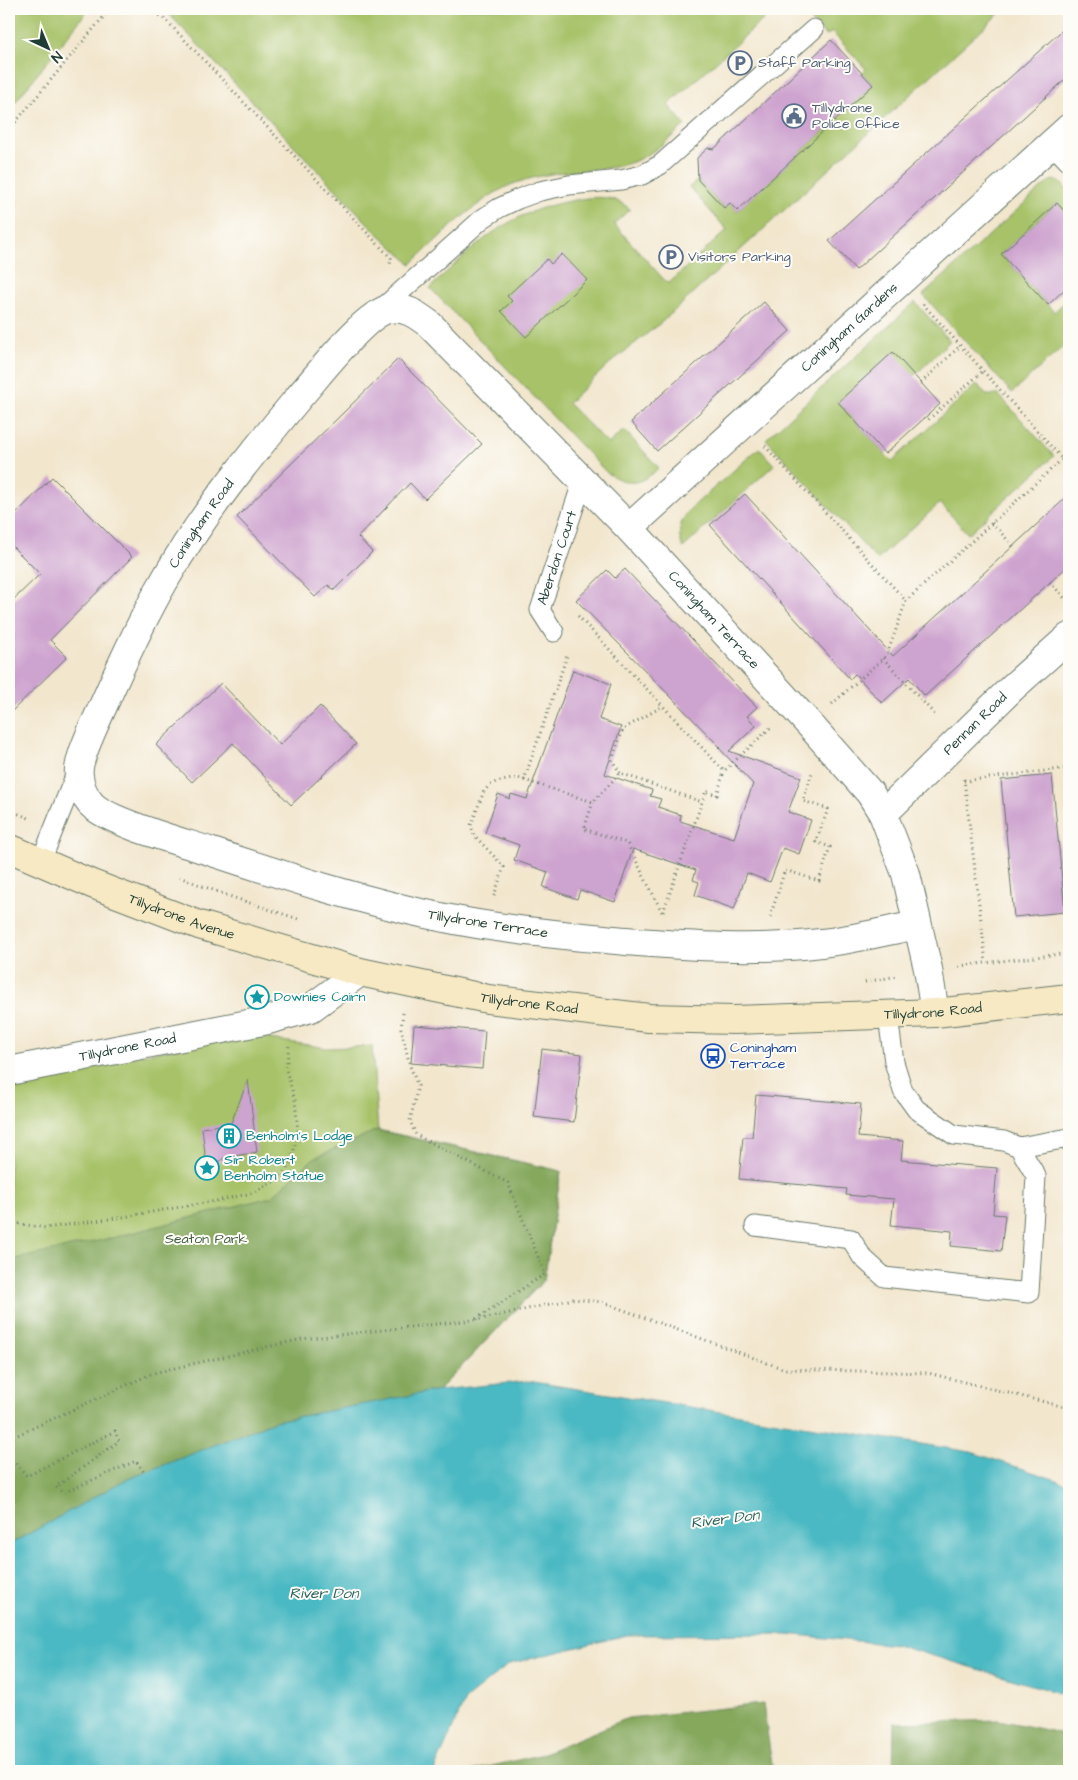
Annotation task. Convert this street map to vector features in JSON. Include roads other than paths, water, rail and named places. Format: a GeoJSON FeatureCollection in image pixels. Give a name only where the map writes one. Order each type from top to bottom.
{"type":"FeatureCollection","features":[{"type":"Feature","properties":{"kind":"main road","name":"Tillydrone Avenue"},"geometry":{"type":"LineString","coordinates":[[9,848],[92,884],[199,925],[360,972]]}},
{"type":"Feature","properties":{"kind":"main road","name":"Tillydrone Road"},"geometry":{"type":"LineString","coordinates":[[360,972],[488,999],[649,1018],[734,1020],[888,1016],[934,1013],[1069,998]]}},
{"type":"Feature","properties":{"kind":"street","name":"Coningham Gardens"},"geometry":{"type":"LineString","coordinates":[[629,528],[902,281],[1063,144]]}},
{"type":"Feature","properties":{"kind":"street","name":"Coningham Terrace"},"geometry":{"type":"LineString","coordinates":[[379,311],[393,308],[406,309],[429,324],[629,528],[870,793],[883,814],[906,874],[928,970],[934,1013]]}},
{"type":"Feature","properties":{"kind":"street","name":"Coningham Road"},"geometry":{"type":"LineString","coordinates":[[80,781],[98,717],[140,626],[166,578],[196,531],[252,454],[357,331],[379,311]]}},
{"type":"Feature","properties":{"kind":"street","name":"Pennan Road"},"geometry":{"type":"LineString","coordinates":[[883,814],[1047,655],[1069,637]]}},
{"type":"Feature","properties":{"kind":"street","name":"Tillydrone Terrace"},"geometry":{"type":"LineString","coordinates":[[80,781],[91,804],[108,816],[185,843],[361,898],[443,918],[560,935],[652,943],[760,946],[821,943],[858,938],[917,925]]}},
{"type":"Feature","properties":{"kind":"street","name":"Tillydrone Road"},"geometry":{"type":"LineString","coordinates":[[9,1071],[268,1020],[311,1008],[360,972]]}},
{"type":"Feature","properties":{"kind":"lane"},"geometry":{"type":"LineString","coordinates":[[379,311],[461,238],[499,208],[540,191],[569,185],[621,180],[642,175],[660,165],[814,29]]}},
{"type":"Feature","properties":{"kind":"lane","name":"Aberdon Court"},"geometry":{"type":"LineString","coordinates":[[554,632],[540,610],[583,480]]}},
{"type":"Feature","properties":{"kind":"lane","name":"Coningham Road"},"geometry":{"type":"LineString","coordinates":[[41,861],[80,781]]}},
{"type":"Feature","properties":{"kind":"lane"},"geometry":{"type":"LineString","coordinates":[[888,1016],[894,1062],[903,1091],[916,1108],[954,1135],[1004,1141],[1019,1147],[1069,1138]]}},
{"type":"Feature","properties":{"kind":"lane"},"geometry":{"type":"LineString","coordinates":[[755,1226],[851,1239],[862,1257],[884,1277],[1029,1293],[1036,1176],[1019,1147]]}},
{"type":"Feature","properties":{"kind":"water","name":"River Don"},"geometry":{"type":"Polygon","coordinates":[[[528,1381],[971,1452],[1069,1484],[1069,1696],[896,1645],[786,1634],[627,1635],[509,1664],[465,1700],[434,1771],[9,1771],[9,1545],[121,1482],[275,1421],[439,1390],[528,1381]]]}},
{"type":"Feature","properties":{"kind":"place","name":"Staff Parking"},"geometry":{"type":"Point","coordinates":[740,63]}},
{"type":"Feature","properties":{"kind":"place","name":"Tillydrone Police Office"},"geometry":{"type":"Point","coordinates":[794,116]}},
{"type":"Feature","properties":{"kind":"place","name":"Visitors Parking"},"geometry":{"type":"Point","coordinates":[671,257]}},
{"type":"Feature","properties":{"kind":"place","name":"Downies Cairn"},"geometry":{"type":"Point","coordinates":[257,997]}},
{"type":"Feature","properties":{"kind":"place","name":"Coningham Terrace"},"geometry":{"type":"Point","coordinates":[713,1056]}},
{"type":"Feature","properties":{"kind":"place","name":"Benholm's Lodge"},"geometry":{"type":"Point","coordinates":[229,1136]}},
{"type":"Feature","properties":{"kind":"place","name":"Sir Robert Benholm Statue"},"geometry":{"type":"Point","coordinates":[207,1168]}},
{"type":"Feature","properties":{"kind":"park label","name":"Seaton Park"},"geometry":{"type":"Point","coordinates":[206,1239]}}]}
